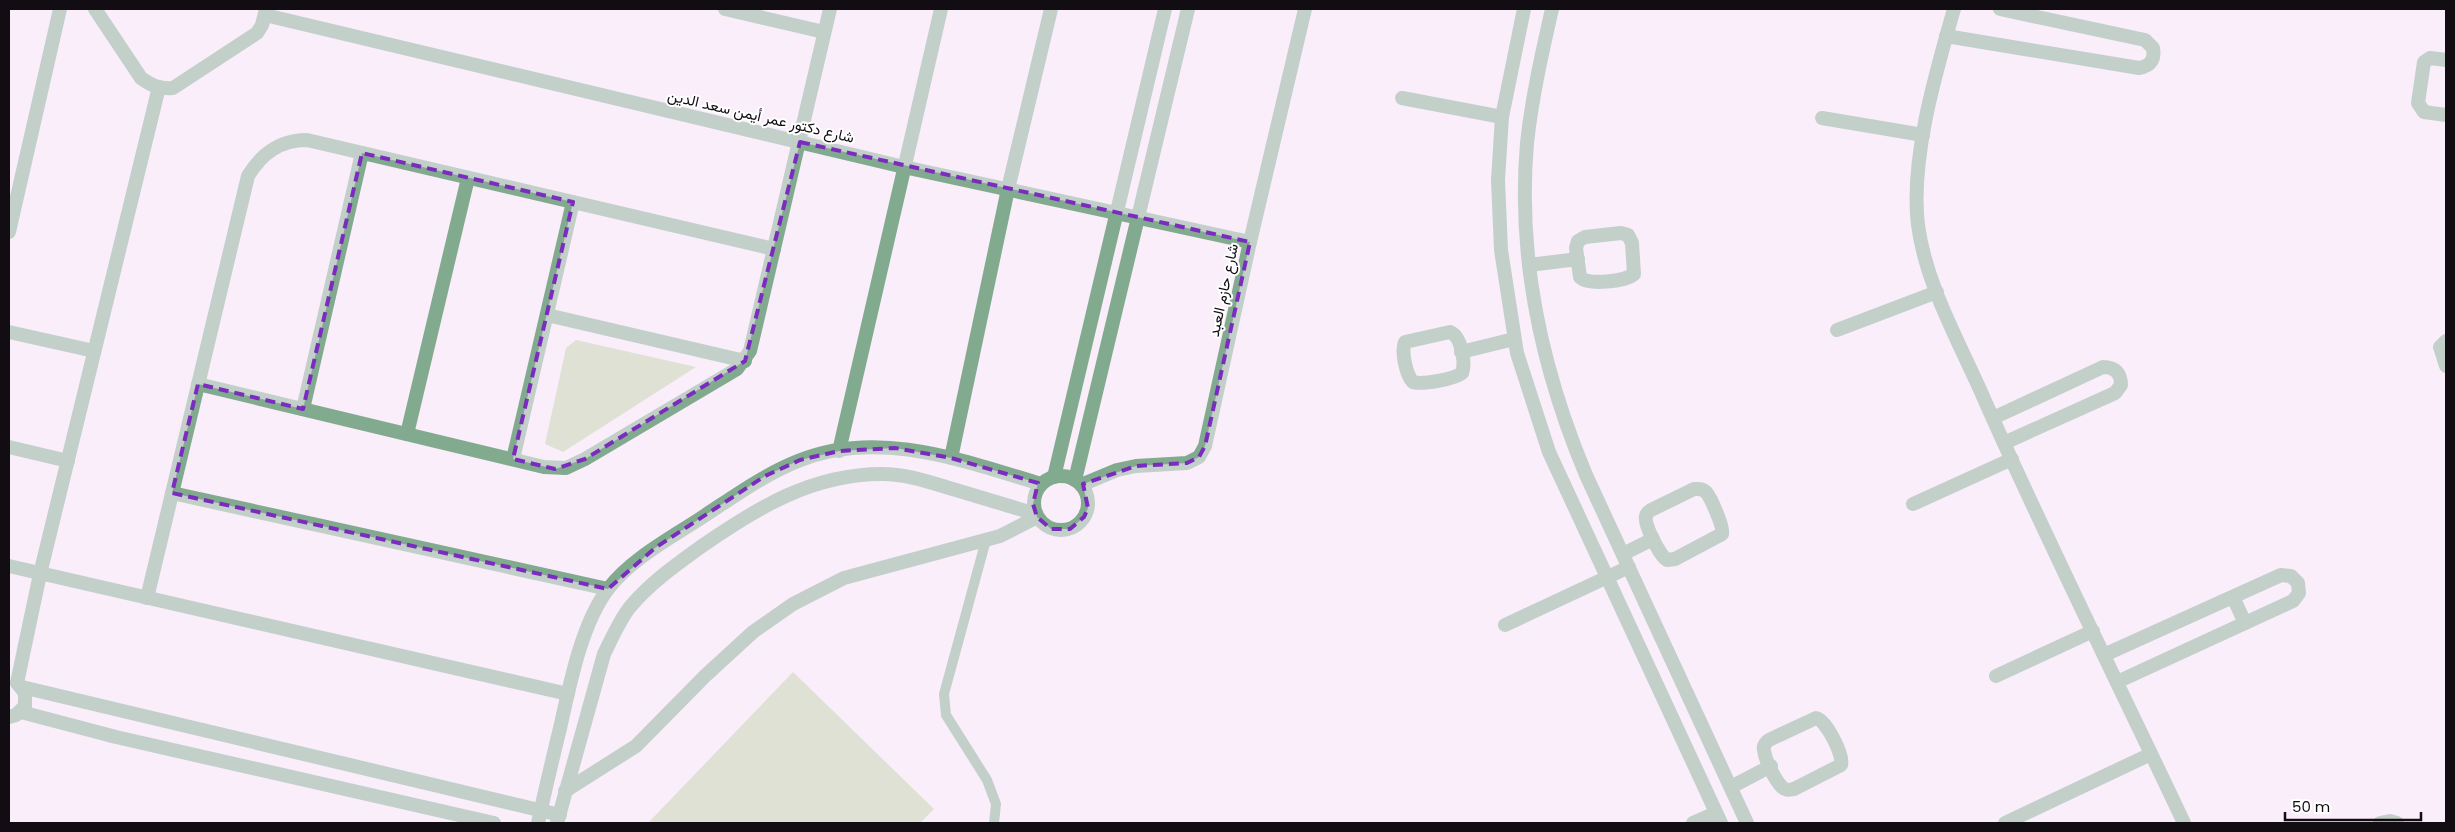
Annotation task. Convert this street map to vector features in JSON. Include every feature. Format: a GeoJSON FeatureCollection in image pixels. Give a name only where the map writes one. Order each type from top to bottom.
{"type":"FeatureCollection","features":[{"type":"Feature","properties":{"kind":"street"},"geometry":{"type":"LineString","coordinates":[[9,232],[60,9]]}},
{"type":"Feature","properties":{"kind":"street"},"geometry":{"type":"LineString","coordinates":[[95,9],[141,78],[159,87],[173,88],[256,34],[266,12]]}},
{"type":"Feature","properties":{"kind":"street"},"geometry":{"type":"LineString","coordinates":[[725,9],[824,32]]}},
{"type":"Feature","properties":{"kind":"street"},"geometry":{"type":"LineString","coordinates":[[198,384],[555,469],[576,464],[737,369],[745,361],[750,351],[830,9]]}},
{"type":"Feature","properties":{"kind":"street"},"geometry":{"type":"LineString","coordinates":[[839,450],[941,9]]}},
{"type":"Feature","properties":{"kind":"street"},"geometry":{"type":"LineString","coordinates":[[951,458],[1008,189],[1051,9]]}},
{"type":"Feature","properties":{"kind":"street"},"geometry":{"type":"LineString","coordinates":[[1036,515],[1034,504],[1036,493],[1048,480],[1116,213],[1165,9]]}},
{"type":"Feature","properties":{"kind":"street"},"geometry":{"type":"LineString","coordinates":[[1078,482],[1188,9]]}},
{"type":"Feature","properties":{"kind":"street","name":"شارع حازم العبد"},"geometry":{"type":"LineString","coordinates":[[1078,482],[1136,466],[1187,464],[1199,457],[1205,446],[1250,242],[1306,9]]}},
{"type":"Feature","properties":{"kind":"street"},"geometry":{"type":"LineString","coordinates":[[1524,9],[1502,117],[1499,146],[1499,215],[1505,285],[1514,339],[1526,387],[1549,452],[1718,818],[1693,823]]}},
{"type":"Feature","properties":{"kind":"street"},"geometry":{"type":"LineString","coordinates":[[1552,9],[1538,70],[1527,144],[1526,220],[1529,265],[1539,332],[1559,405],[1586,475],[1748,823]]}},
{"type":"Feature","properties":{"kind":"street"},"geometry":{"type":"LineString","coordinates":[[1954,9],[1923,135],[1917,177],[1918,225],[1925,257],[1937,292],[2004,443],[2184,823]]}},
{"type":"Feature","properties":{"kind":"street"},"geometry":{"type":"LineString","coordinates":[[1946,36],[2140,68],[2150,64],[2153,60],[2153,48],[2145,40],[2000,9]]}},
{"type":"Feature","properties":{"kind":"street","name":"شارع دكتور عمر أيمن سعد الدين"},"geometry":{"type":"LineString","coordinates":[[266,12],[904,167],[1250,242]]}},
{"type":"Feature","properties":{"kind":"street"},"geometry":{"type":"LineString","coordinates":[[2446,60],[2430,58],[2424,62],[2418,103],[2424,112],[2446,115]]}},
{"type":"Feature","properties":{"kind":"street"},"geometry":{"type":"LineString","coordinates":[[159,87],[40,574],[16,684],[26,700],[15,714],[494,823]]}},
{"type":"Feature","properties":{"kind":"street"},"geometry":{"type":"LineString","coordinates":[[1402,98],[1502,117]]}},
{"type":"Feature","properties":{"kind":"street"},"geometry":{"type":"LineString","coordinates":[[1822,118],[1923,135]]}},
{"type":"Feature","properties":{"kind":"street"},"geometry":{"type":"LineString","coordinates":[[147,598],[248,176],[266,152],[294,140],[307,140],[774,249]]}},
{"type":"Feature","properties":{"kind":"street"},"geometry":{"type":"LineString","coordinates":[[303,410],[362,153]]}},
{"type":"Feature","properties":{"kind":"street"},"geometry":{"type":"LineString","coordinates":[[407,434],[468,178]]}},
{"type":"Feature","properties":{"kind":"street"},"geometry":{"type":"LineString","coordinates":[[513,459],[573,202]]}},
{"type":"Feature","properties":{"kind":"street"},"geometry":{"type":"LineString","coordinates":[[1625,234],[1632,243],[1635,270],[1629,278],[1587,283],[1580,277],[1578,259],[1577,244],[1582,238],[1625,234]]}},
{"type":"Feature","properties":{"kind":"street"},"geometry":{"type":"LineString","coordinates":[[1529,265],[1578,259]]}},
{"type":"Feature","properties":{"kind":"street"},"geometry":{"type":"LineString","coordinates":[[1837,330],[1937,292]]}},
{"type":"Feature","properties":{"kind":"street"},"geometry":{"type":"LineString","coordinates":[[546,315],[745,361]]}},
{"type":"Feature","properties":{"kind":"street"},"geometry":{"type":"LineString","coordinates":[[9,332],[94,351]]}},
{"type":"Feature","properties":{"kind":"street"},"geometry":{"type":"LineString","coordinates":[[1450,332],[1457,336],[1461,352],[1464,369],[1459,375],[1420,384],[1413,382],[1409,376],[1404,345],[1412,339],[1450,332]]}},
{"type":"Feature","properties":{"kind":"street"},"geometry":{"type":"LineString","coordinates":[[1461,352],[1514,339]]}},
{"type":"Feature","properties":{"kind":"street"},"geometry":{"type":"LineString","coordinates":[[2446,341],[2440,347],[2446,366]]}},
{"type":"Feature","properties":{"kind":"street"},"geometry":{"type":"LineString","coordinates":[[1993,418],[2104,367],[2115,369],[2119,374],[2121,384],[2115,393],[2004,443]]}},
{"type":"Feature","properties":{"kind":"street"},"geometry":{"type":"LineString","coordinates":[[9,447],[68,461]]}},
{"type":"Feature","properties":{"kind":"street"},"geometry":{"type":"LineString","coordinates":[[16,684],[539,817],[558,819],[604,654],[615,630],[629,609],[646,590],[682,560],[769,503],[796,490],[824,482],[882,474],[912,477],[1036,515],[1051,529],[1070,529],[1078,524],[1088,508],[1088,499],[1078,482],[1069,477],[1048,480],[951,458],[895,448],[839,450],[800,460],[765,476],[655,548],[635,563],[608,589],[590,622],[577,658],[539,817]]}},
{"type":"Feature","properties":{"kind":"street"},"geometry":{"type":"LineString","coordinates":[[1913,504],[2012,459]]}},
{"type":"Feature","properties":{"kind":"street"},"geometry":{"type":"LineString","coordinates":[[1698,489],[1707,493],[1724,531],[1717,539],[1671,560],[1664,558],[1653,539],[1645,519],[1648,512],[1698,489]]}},
{"type":"Feature","properties":{"kind":"street"},"geometry":{"type":"LineString","coordinates":[[172,493],[608,589]]}},
{"type":"Feature","properties":{"kind":"street"},"geometry":{"type":"LineString","coordinates":[[565,791],[636,746],[740,645],[793,604],[844,578],[1007,533],[1036,515]]}},
{"type":"Feature","properties":{"kind":"street"},"geometry":{"type":"LineString","coordinates":[[1623,554],[1653,539]]}},
{"type":"Feature","properties":{"kind":"street"},"geometry":{"type":"LineString","coordinates":[[9,566],[568,694]]}},
{"type":"Feature","properties":{"kind":"street"},"geometry":{"type":"LineString","coordinates":[[1505,625],[1629,567]]}},
{"type":"Feature","properties":{"kind":"street"},"geometry":{"type":"LineString","coordinates":[[2104,655],[2281,575],[2291,576],[2298,583],[2299,593],[2293,601],[2117,682]]}},
{"type":"Feature","properties":{"kind":"street"},"geometry":{"type":"LineString","coordinates":[[2233,597],[2245,623]]}},
{"type":"Feature","properties":{"kind":"street"},"geometry":{"type":"LineString","coordinates":[[1996,676],[2093,631]]}},
{"type":"Feature","properties":{"kind":"street"},"geometry":{"type":"LineString","coordinates":[[1816,718],[1825,723],[1843,762],[1836,769],[1790,790],[1782,787],[1771,766],[1764,749],[1766,742],[1816,718]]}},
{"type":"Feature","properties":{"kind":"street"},"geometry":{"type":"LineString","coordinates":[[2004,823],[2151,754]]}},
{"type":"Feature","properties":{"kind":"street"},"geometry":{"type":"LineString","coordinates":[[1731,787],[1771,766]]}},
{"type":"Feature","properties":{"kind":"street"},"geometry":{"type":"LineString","coordinates":[[2380,823],[2390,821],[2397,823]]}},
{"type":"Feature","properties":{"kind":"lane"},"geometry":{"type":"LineString","coordinates":[[986,540],[944,694],[946,716],[987,780],[996,804],[994,823]]}},
{"type":"Feature","properties":{"kind":"highlighted area"},"geometry":{"type":"Polygon","coordinates":[[[800,142],[1250,242],[1205,446],[1199,457],[1187,463],[1136,466],[1083,484],[1088,508],[1084,517],[1070,529],[1051,529],[1037,517],[1033,504],[1038,483],[951,458],[895,448],[839,451],[800,460],[765,476],[655,548],[608,589],[172,493],[198,384],[303,409],[362,153],[573,202],[513,459],[555,469],[585,459],[745,361],[800,142]]]}},
{"type":"Feature","properties":{"kind":"green space"},"geometry":{"type":"Polygon","coordinates":[[[576,340],[696,367],[563,452],[545,444],[566,348],[576,340]]]}},
{"type":"Feature","properties":{"kind":"green space"},"geometry":{"type":"Polygon","coordinates":[[[793,672],[934,809],[920,823],[648,823],[793,672]]]}}]}
